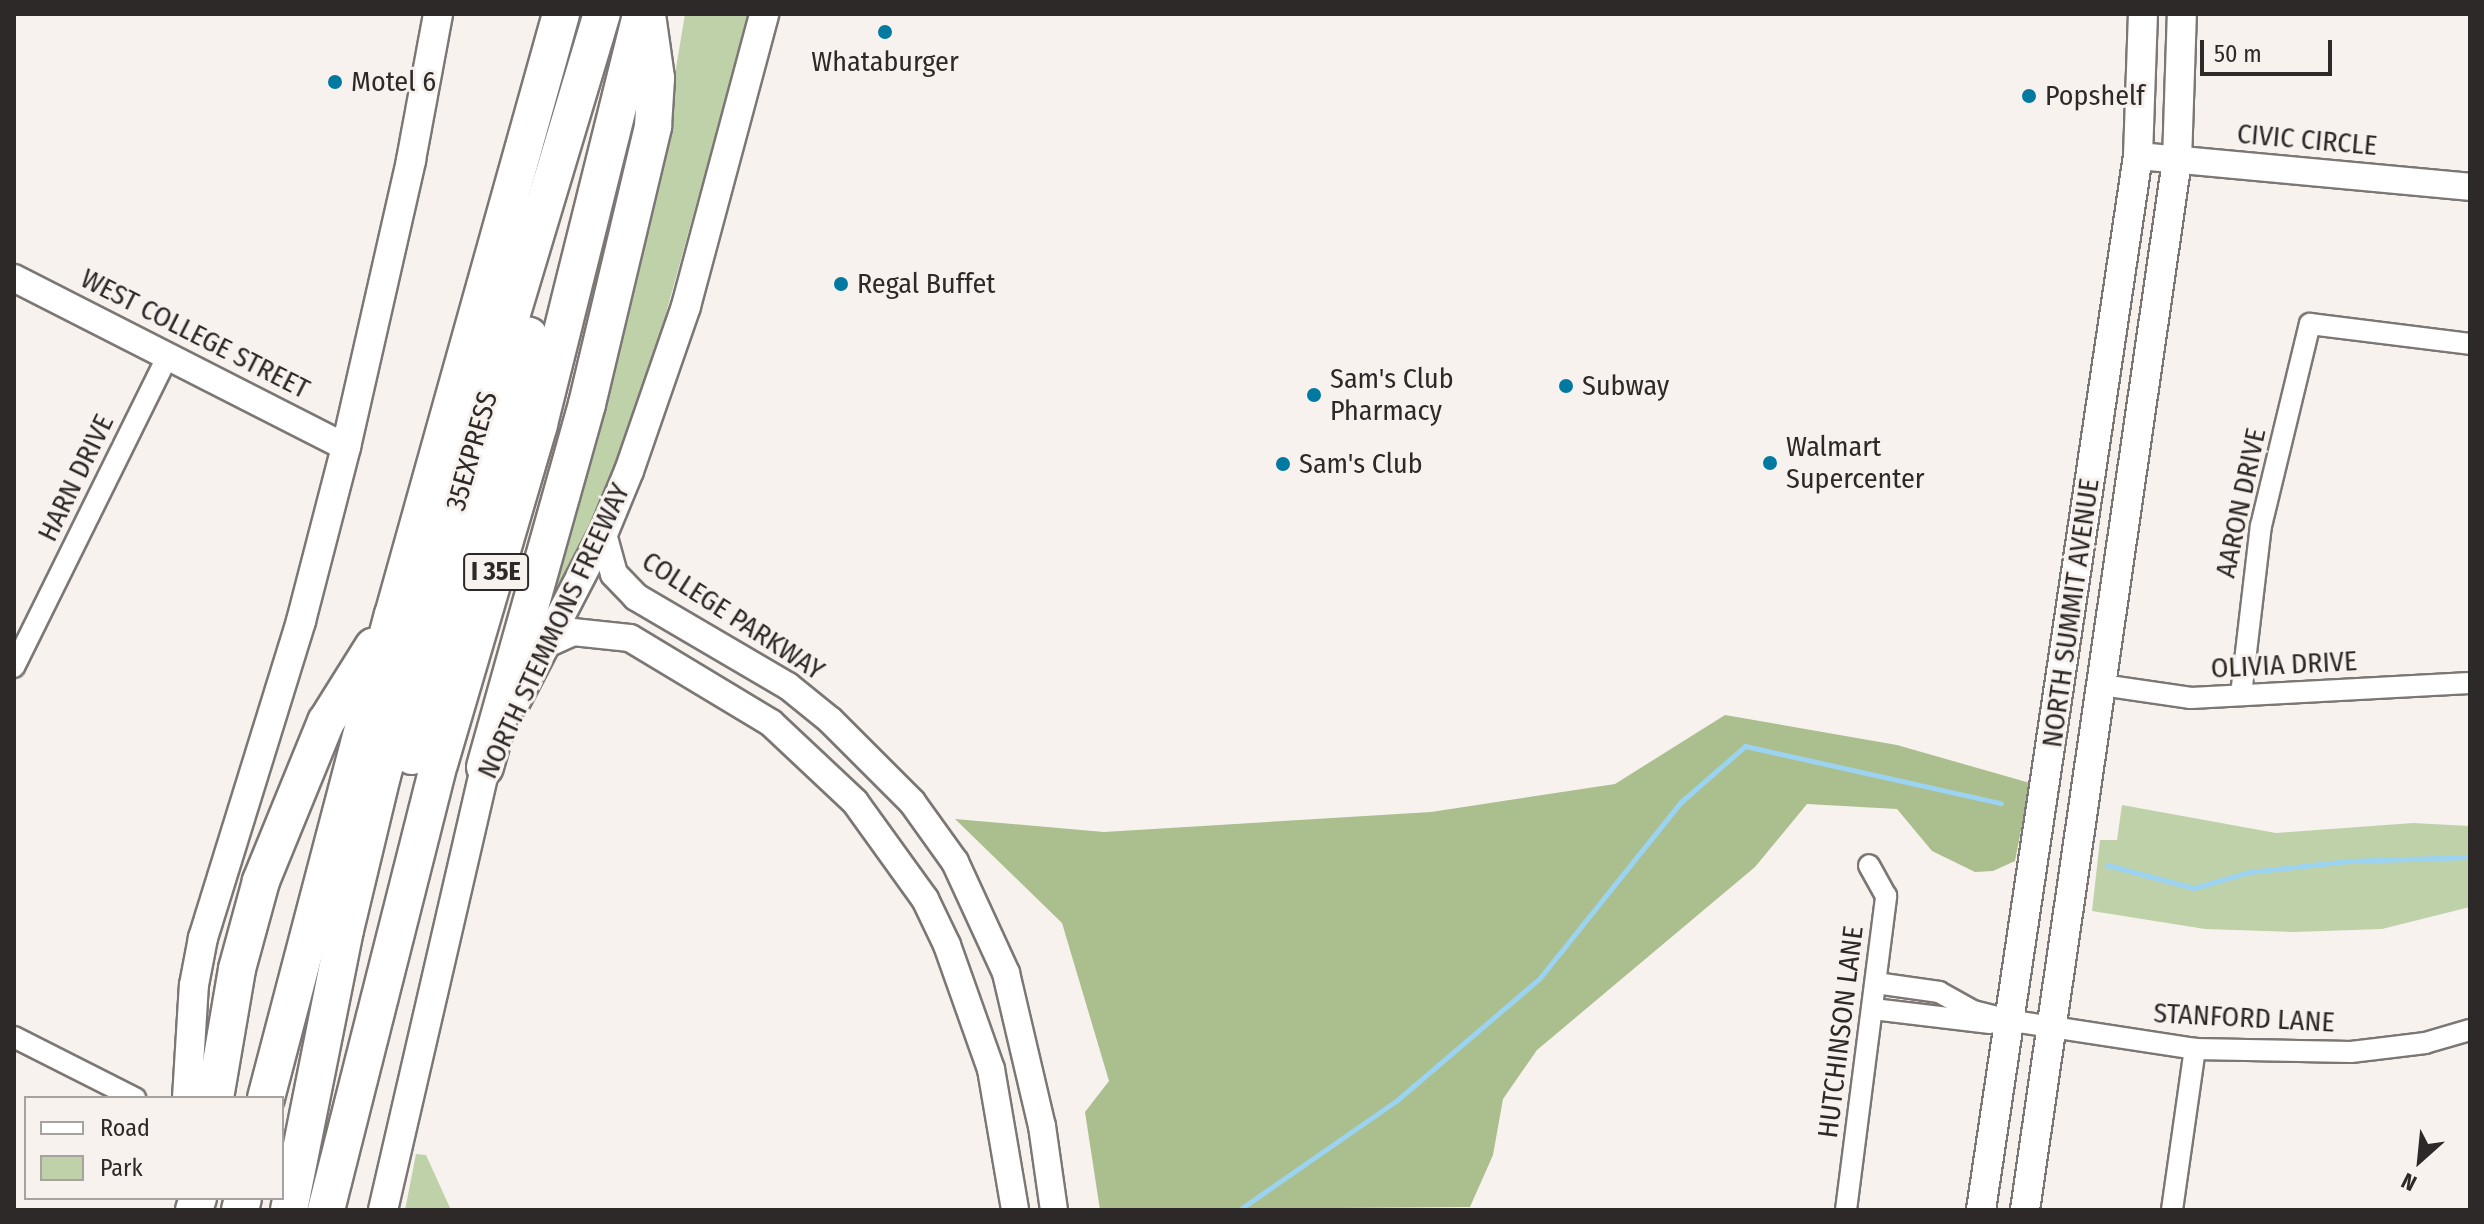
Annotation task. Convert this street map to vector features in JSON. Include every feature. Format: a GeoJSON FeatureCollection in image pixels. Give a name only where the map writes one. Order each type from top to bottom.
{"type":"FeatureCollection","features":[{"type":"Feature","properties":{"kind":"highway"},"geometry":{"type":"LineString","coordinates":[[267,1096],[393,615],[561,14]]}},
{"type":"Feature","properties":{"kind":"highway","name":"35EXPRESS"},"geometry":{"type":"LineString","coordinates":[[314,1080],[382,776],[602,14]]}},
{"type":"Feature","properties":{"kind":"highway"},"geometry":{"type":"LineString","coordinates":[[485,767],[587,404],[653,126],[656,78],[644,14]]}},
{"type":"Feature","properties":{"kind":"highway","name":"NORTH STEMMONS FREEWAY"},"geometry":{"type":"LineString","coordinates":[[326,1210],[440,761],[539,424],[644,14]]}},
{"type":"Feature","properties":{"kind":"highway"},"geometry":{"type":"LineString","coordinates":[[345,1129],[338,1060],[405,778],[461,600],[541,288],[555,171]]}},
{"type":"Feature","properties":{"kind":"highway"},"geometry":{"type":"LineString","coordinates":[[215,1096],[237,969],[261,881],[326,722],[393,615]]}},
{"type":"Feature","properties":{"kind":"highway"},"geometry":{"type":"LineString","coordinates":[[284,1164],[314,1080]]}},
{"type":"Feature","properties":{"kind":"highway"},"geometry":{"type":"LineString","coordinates":[[289,1210],[314,1080]]}},
{"type":"Feature","properties":{"kind":"main road"},"geometry":{"type":"LineString","coordinates":[[187,1096],[194,985],[203,938],[277,703],[346,447],[411,160],[438,14]]}},
{"type":"Feature","properties":{"kind":"main road","name":"NORTH STEMMONS FREEWAY"},"geometry":{"type":"LineString","coordinates":[[383,1210],[485,767],[542,646],[603,534],[686,306],[764,14]]}},
{"type":"Feature","properties":{"kind":"main road","name":"NORTH SUMMIT AVENUE"},"geometry":{"type":"LineString","coordinates":[[1981,1210],[2013,1021],[2138,156],[2143,14]]}},
{"type":"Feature","properties":{"kind":"main road","name":"NORTH SUMMIT AVENUE"},"geometry":{"type":"LineString","coordinates":[[2025,1210],[2177,161],[2182,14]]}},
{"type":"Feature","properties":{"kind":"main road"},"geometry":{"type":"LineString","coordinates":[[2057,703],[2102,685]]}},
{"type":"Feature","properties":{"kind":"street","name":"CIVIC CIRCLE"},"geometry":{"type":"LineString","coordinates":[[2138,156],[2470,187]]}},
{"type":"Feature","properties":{"kind":"street","name":"WEST COLLEGE STREET"},"geometry":{"type":"LineString","coordinates":[[14,278],[346,447]]}},
{"type":"Feature","properties":{"kind":"street","name":"AARON DRIVE"},"geometry":{"type":"LineString","coordinates":[[2241,695],[2261,526],[2310,324],[2470,344]]}},
{"type":"Feature","properties":{"kind":"street","name":"HARN DRIVE"},"geometry":{"type":"LineString","coordinates":[[14,667],[168,356]]}},
{"type":"Feature","properties":{"kind":"street","name":"COLLEGE PARKWAY"},"geometry":{"type":"LineString","coordinates":[[603,534],[614,574],[636,597],[788,686],[885,774],[955,862],[1006,973],[1042,1126],[1046,1209]]}},
{"type":"Feature","properties":{"kind":"street"},"geometry":{"type":"LineString","coordinates":[[542,646],[573,632],[630,638],[771,723],[855,802],[925,899],[947,945],[991,1069],[1015,1210]]}},
{"type":"Feature","properties":{"kind":"street","name":"OLIVIA DRIVE"},"geometry":{"type":"LineString","coordinates":[[2102,685],[2171,697],[2470,683]]}},
{"type":"Feature","properties":{"kind":"street"},"geometry":{"type":"LineString","coordinates":[[855,802],[885,774]]}},
{"type":"Feature","properties":{"kind":"street","name":"HUTCHINSON LANE"},"geometry":{"type":"LineString","coordinates":[[1846,1210],[1886,896],[1869,865]]}},
{"type":"Feature","properties":{"kind":"street","name":"STANFORD LANE"},"geometry":{"type":"LineString","coordinates":[[1876,983],[1939,992],[1973,1011],[2013,1021],[2195,1049],[2351,1052],[2425,1043],[2470,1030]]}},
{"type":"Feature","properties":{"kind":"street","name":"STANFORD LANE"},"geometry":{"type":"LineString","coordinates":[[1873,1009],[1981,1023],[2013,1021]]}},
{"type":"Feature","properties":{"kind":"street"},"geometry":{"type":"LineString","coordinates":[[14,1037],[131,1096]]}},
{"type":"Feature","properties":{"kind":"street"},"geometry":{"type":"LineString","coordinates":[[2172,1210],[2195,1049]]}},
{"type":"Feature","properties":{"kind":"green space"},"geometry":{"type":"Polygon","coordinates":[[[685,14],[749,14],[655,353],[614,480],[544,610],[664,140],[685,14]]]}},
{"type":"Feature","properties":{"kind":"green space"},"geometry":{"type":"Polygon","coordinates":[[[1725,715],[1897,745],[2030,783],[2015,861],[1993,871],[1975,872],[1932,851],[1897,809],[1807,804],[1755,867],[1537,1050],[1503,1099],[1493,1155],[1470,1207],[1100,1210],[1085,1112],[1109,1081],[1062,923],[955,819],[1104,832],[1431,812],[1615,784],[1725,715]]]}},
{"type":"Feature","properties":{"kind":"green space"},"geometry":{"type":"Polygon","coordinates":[[[2122,805],[2276,833],[2413,823],[2470,826],[2470,907],[2382,929],[2294,932],[2205,929],[2092,911],[2100,840],[2117,840],[2122,805]]]}},
{"type":"Feature","properties":{"kind":"green space"},"geometry":{"type":"Polygon","coordinates":[[[416,1154],[426,1155],[451,1210],[405,1210],[416,1154]]]}},
{"type":"Feature","properties":{"kind":"waterway"},"geometry":{"type":"LineString","coordinates":[[1239,1210],[1396,1101],[1539,979],[1681,802],[1745,746],[2001,803]]}},
{"type":"Feature","properties":{"kind":"waterway"},"geometry":{"type":"LineString","coordinates":[[2107,865],[2194,888],[2249,872],[2348,861],[2470,857]]}},
{"type":"Feature","properties":{"kind":"place","name":"Whataburger"},"geometry":{"type":"Point","coordinates":[885,32]}},
{"type":"Feature","properties":{"kind":"place","name":"Motel 6"},"geometry":{"type":"Point","coordinates":[335,82]}},
{"type":"Feature","properties":{"kind":"place","name":"Popshelf"},"geometry":{"type":"Point","coordinates":[2029,96]}},
{"type":"Feature","properties":{"kind":"place","name":"Regal Buffet"},"geometry":{"type":"Point","coordinates":[841,284]}},
{"type":"Feature","properties":{"kind":"place","name":"Subway"},"geometry":{"type":"Point","coordinates":[1566,386]}},
{"type":"Feature","properties":{"kind":"place","name":"Sam's Club Pharmacy"},"geometry":{"type":"Point","coordinates":[1314,395]}},
{"type":"Feature","properties":{"kind":"place","name":"Walmart Supercenter"},"geometry":{"type":"Point","coordinates":[1770,463]}},
{"type":"Feature","properties":{"kind":"place","name":"Sam's Club"},"geometry":{"type":"Point","coordinates":[1283,464]}}]}
